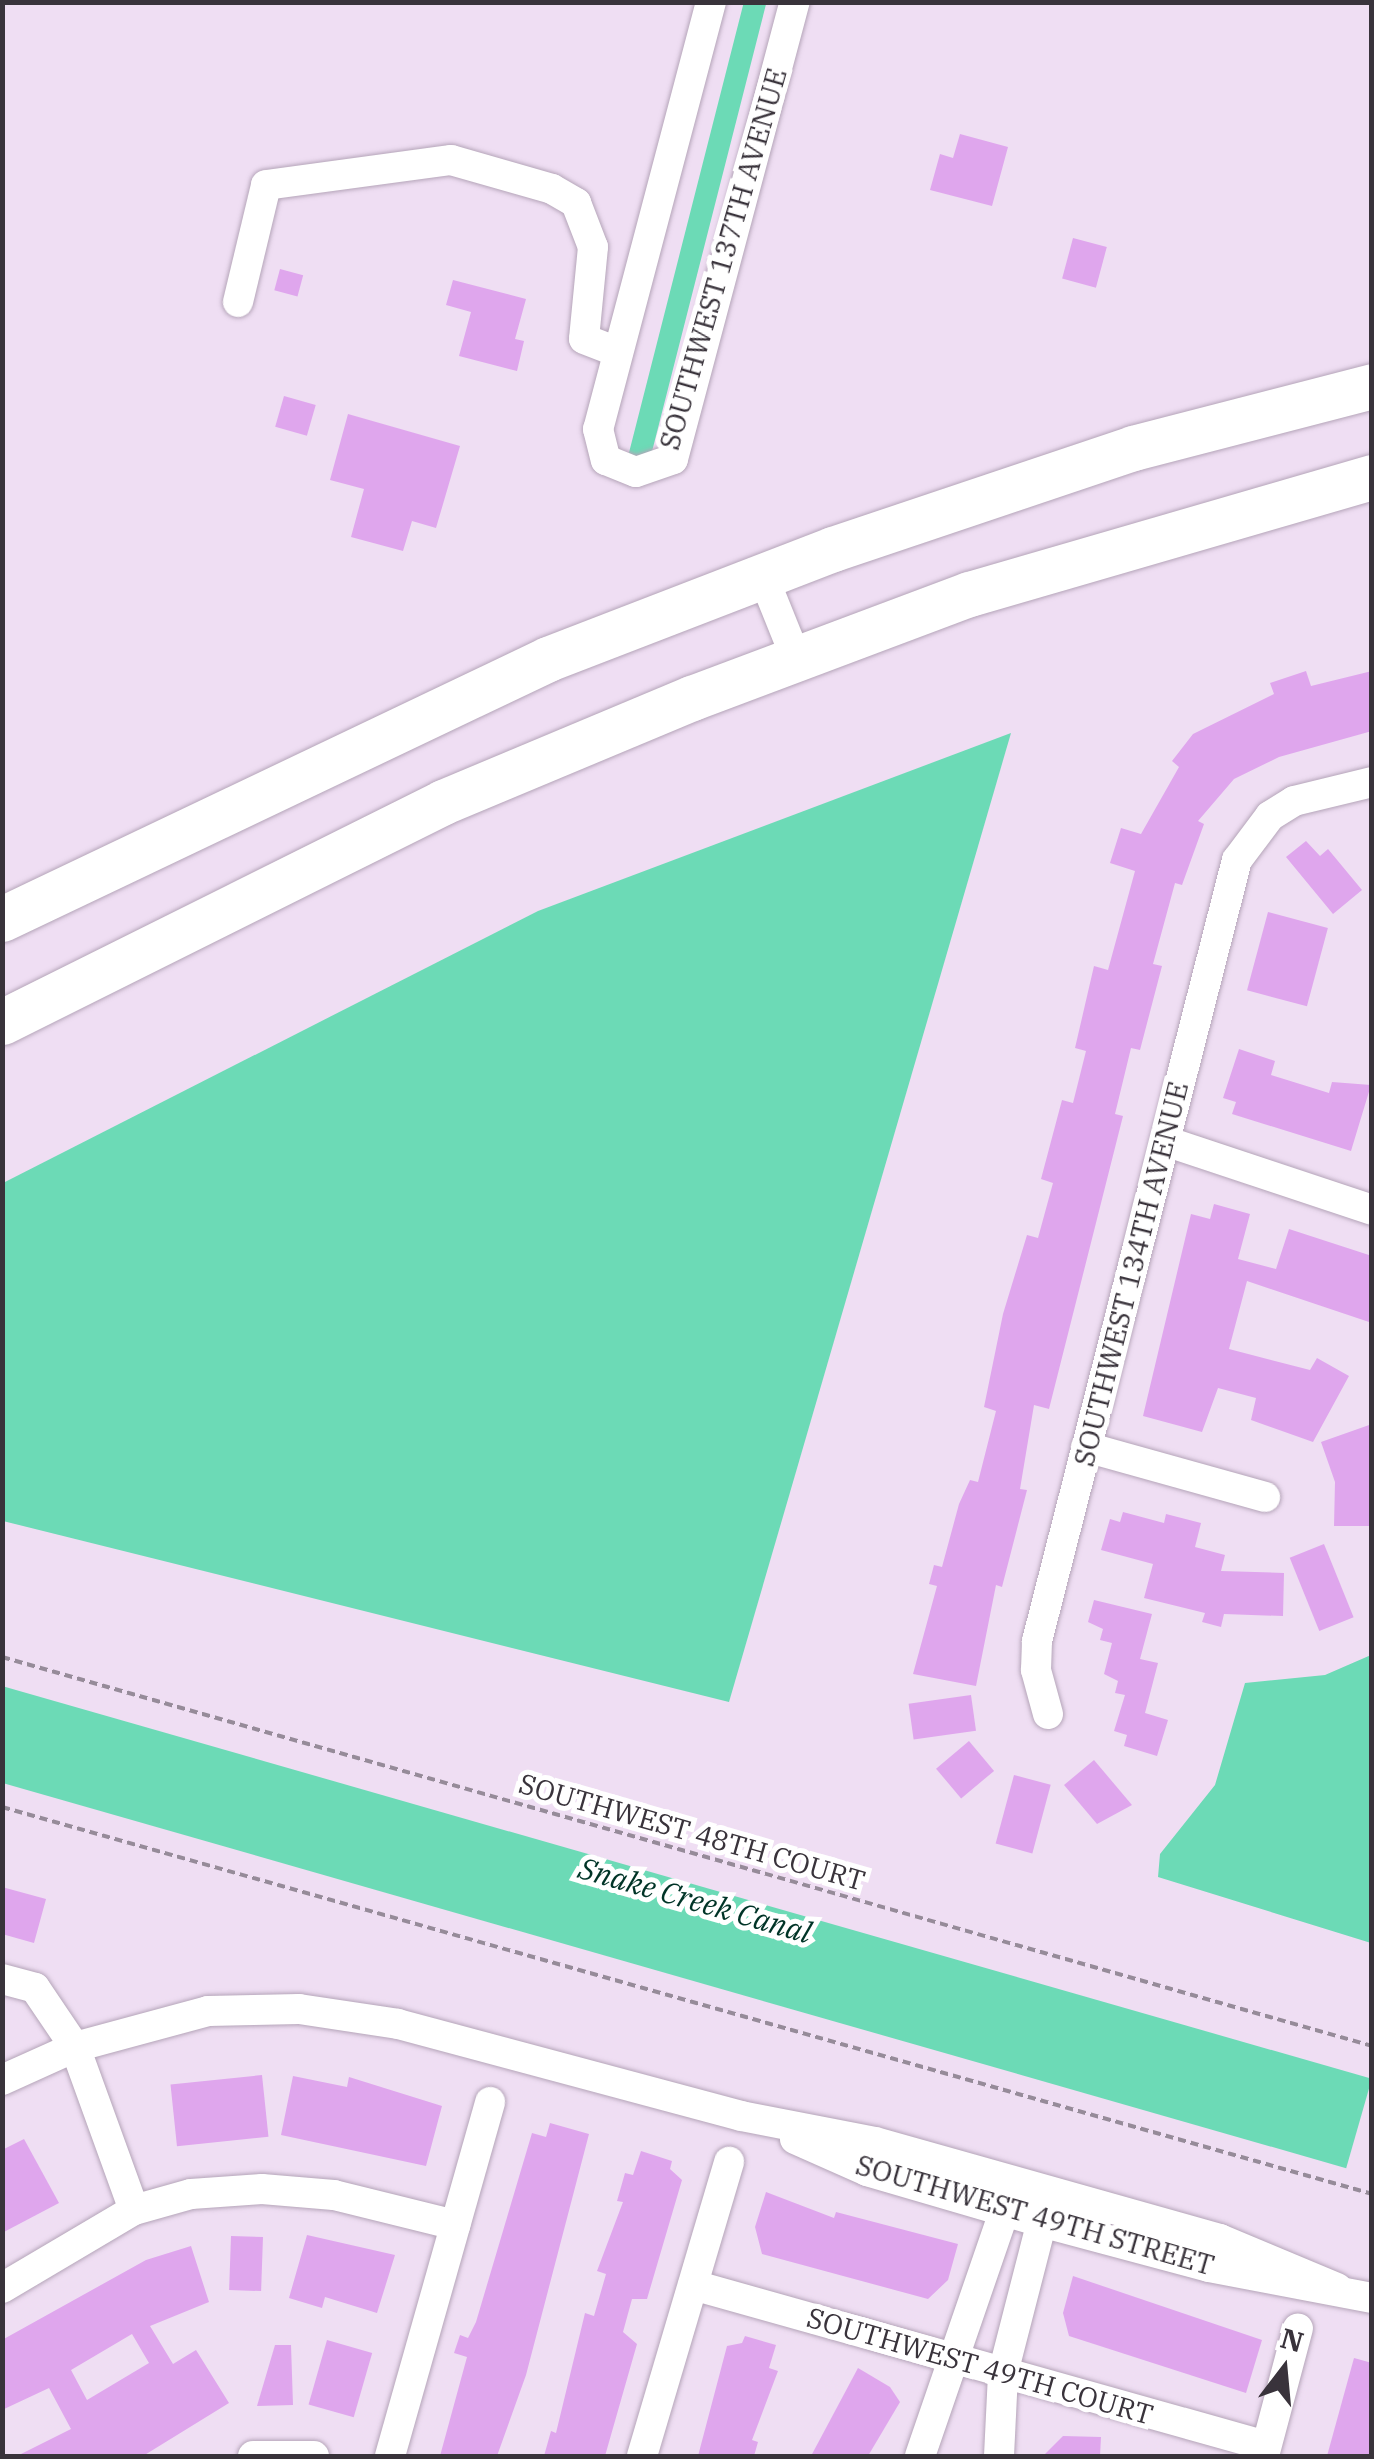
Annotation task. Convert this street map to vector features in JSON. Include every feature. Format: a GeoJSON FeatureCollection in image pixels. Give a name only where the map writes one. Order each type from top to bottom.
{"type":"FeatureCollection","features":[{"type":"Feature","properties":{"kind":"highway"},"geometry":{"type":"LineString","coordinates":[[2,918],[512,676],[764,576],[1133,448],[1372,386]]}},
{"type":"Feature","properties":{"kind":"highway"},"geometry":{"type":"LineString","coordinates":[[2,1022],[443,802],[796,658],[969,594],[1372,477]]}},
{"type":"Feature","properties":{"kind":"street","name":"SOUTHWEST 137TH AVENUE"},"geometry":{"type":"LineString","coordinates":[[711,2],[598,429],[606,460],[636,472],[672,459],[796,2]]}},
{"type":"Feature","properties":{"kind":"street"},"geometry":{"type":"LineString","coordinates":[[238,302],[266,185],[450,160],[552,189],[576,202],[593,247],[584,339],[618,352]]}},
{"type":"Feature","properties":{"kind":"street"},"geometry":{"type":"LineString","coordinates":[[764,576],[796,658]]}},
{"type":"Feature","properties":{"kind":"street","name":"SOUTHWEST 134TH AVENUE"},"geometry":{"type":"LineString","coordinates":[[1048,1714],[1036,1670],[1037,1640],[1238,860],[1250,837],[1294,802],[1372,782]]}},
{"type":"Feature","properties":{"kind":"street"},"geometry":{"type":"LineString","coordinates":[[1165,1142],[1372,1210]]}},
{"type":"Feature","properties":{"kind":"street"},"geometry":{"type":"LineString","coordinates":[[1086,1447],[1264,1496]]}},
{"type":"Feature","properties":{"kind":"street"},"geometry":{"type":"LineString","coordinates":[[2,1979],[34,1988],[75,2047],[134,2210]]}},
{"type":"Feature","properties":{"kind":"street","name":"SOUTHWEST 49TH STREET"},"geometry":{"type":"LineString","coordinates":[[2,2080],[75,2047],[208,2011],[299,2009],[470,2041],[742,2116],[868,2171],[1009,2196],[1209,2268],[1337,2288],[1372,2298]]}},
{"type":"Feature","properties":{"kind":"street"},"geometry":{"type":"LineString","coordinates":[[390,2456],[490,2102]]}},
{"type":"Feature","properties":{"kind":"street"},"geometry":{"type":"LineString","coordinates":[[642,2456],[729,2162]]}},
{"type":"Feature","properties":{"kind":"street"},"geometry":{"type":"LineString","coordinates":[[2,2288],[134,2210],[191,2194],[262,2189],[334,2194],[455,2224]]}},
{"type":"Feature","properties":{"kind":"street"},"geometry":{"type":"LineString","coordinates":[[920,2456],[958,2360],[1009,2196]]}},
{"type":"Feature","properties":{"kind":"street"},"geometry":{"type":"LineString","coordinates":[[999,2456],[1003,2373],[1045,2207]]}},
{"type":"Feature","properties":{"kind":"street","name":"SOUTHWEST 49TH COURT"},"geometry":{"type":"LineString","coordinates":[[693,2285],[1265,2451]]}},
{"type":"Feature","properties":{"kind":"street"},"geometry":{"type":"LineString","coordinates":[[1265,2451],[1298,2328]]}},
{"type":"Feature","properties":{"kind":"street"},"geometry":{"type":"LineString","coordinates":[[253,2456],[314,2456]]}},
{"type":"Feature","properties":{"kind":"path","name":"SOUTHWEST 48TH COURT"},"geometry":{"type":"LineString","coordinates":[[2,1657],[1372,2046]]}},
{"type":"Feature","properties":{"kind":"path"},"geometry":{"type":"LineString","coordinates":[[2,1807],[1372,2194]]}},
{"type":"Feature","properties":{"kind":"water"},"geometry":{"type":"Polygon","coordinates":[[[1011,733],[729,1702],[3,1521],[3,1183],[538,911],[1011,733]]]}},
{"type":"Feature","properties":{"kind":"water"},"geometry":{"type":"Polygon","coordinates":[[[1371,1655],[1371,1943],[1158,1877],[1160,1854],[1215,1785],[1245,1683],[1325,1675],[1371,1655]]]}},
{"type":"Feature","properties":{"kind":"water","name":"Snake Creek Canal"},"geometry":{"type":"Polygon","coordinates":[[[2,1686],[1372,2079],[1346,2168],[2,1783],[2,1686]]]}},
{"type":"Feature","properties":{"kind":"building"},"geometry":{"type":"Polygon","coordinates":[[[960,134],[1008,147],[992,206],[930,190],[940,154],[953,158],[960,134]]]}},
{"type":"Feature","properties":{"kind":"building"},"geometry":{"type":"Polygon","coordinates":[[[1073,238],[1107,247],[1096,288],[1062,279],[1073,238]]]}},
{"type":"Feature","properties":{"kind":"building"},"geometry":{"type":"Polygon","coordinates":[[[280,269],[303,275],[297,296],[274,290],[280,269]]]}},
{"type":"Feature","properties":{"kind":"building"},"geometry":{"type":"Polygon","coordinates":[[[453,280],[526,299],[515,339],[524,341],[517,371],[459,356],[471,312],[446,305],[453,280]]]}},
{"type":"Feature","properties":{"kind":"building"},"geometry":{"type":"Polygon","coordinates":[[[284,396],[316,405],[307,436],[275,427],[284,396]]]}},
{"type":"Feature","properties":{"kind":"building"},"geometry":{"type":"Polygon","coordinates":[[[348,414],[460,446],[436,528],[412,521],[403,551],[351,537],[364,489],[330,480],[348,414]]]}},
{"type":"Feature","properties":{"kind":"building"},"geometry":{"type":"Polygon","coordinates":[[[1306,671],[1311,686],[1372,671],[1372,731],[1279,757],[1234,779],[1198,821],[1204,824],[1182,885],[1175,883],[1153,964],[1162,966],[1140,1050],[1131,1048],[1115,1114],[1123,1116],[1049,1409],[1034,1405],[1020,1489],[1027,1490],[1002,1587],[996,1585],[976,1686],[913,1674],[937,1586],[929,1584],[934,1565],[942,1567],[959,1504],[970,1480],[978,1482],[996,1411],[984,1407],[1003,1314],[1027,1235],[1038,1238],[1053,1183],[1041,1179],[1062,1100],[1073,1103],[1086,1051],[1075,1048],[1094,966],[1108,970],[1135,871],[1110,863],[1121,828],[1141,834],[1179,767],[1172,761],[1193,734],[1274,694],[1270,683],[1306,671]]]}},
{"type":"Feature","properties":{"kind":"building"},"geometry":{"type":"Polygon","coordinates":[[[1306,841],[1320,856],[1328,849],[1362,890],[1333,914],[1286,857],[1306,841]]]}},
{"type":"Feature","properties":{"kind":"building"},"geometry":{"type":"Polygon","coordinates":[[[1268,912],[1328,928],[1307,1006],[1247,990],[1268,912]]]}},
{"type":"Feature","properties":{"kind":"building"},"geometry":{"type":"Polygon","coordinates":[[[1239,1049],[1275,1061],[1271,1075],[1329,1093],[1332,1082],[1371,1085],[1351,1151],[1232,1114],[1236,1102],[1223,1098],[1239,1049]]]}},
{"type":"Feature","properties":{"kind":"building"},"geometry":{"type":"Polygon","coordinates":[[[1214,1204],[1250,1214],[1238,1259],[1276,1269],[1289,1229],[1372,1256],[1372,1323],[1247,1281],[1229,1349],[1310,1370],[1317,1358],[1349,1376],[1313,1442],[1251,1420],[1256,1398],[1218,1388],[1202,1432],[1143,1416],[1191,1214],[1210,1219],[1214,1204]]]}},
{"type":"Feature","properties":{"kind":"building"},"geometry":{"type":"Polygon","coordinates":[[[1372,1424],[1372,1526],[1334,1526],[1335,1482],[1321,1442],[1372,1424]]]}},
{"type":"Feature","properties":{"kind":"building"},"geometry":{"type":"Polygon","coordinates":[[[1123,1512],[1164,1523],[1166,1514],[1201,1523],[1195,1547],[1225,1555],[1221,1571],[1284,1573],[1283,1616],[1224,1614],[1221,1627],[1202,1622],[1205,1613],[1144,1598],[1153,1564],[1101,1550],[1110,1519],[1120,1522],[1123,1512]]]}},
{"type":"Feature","properties":{"kind":"building"},"geometry":{"type":"Polygon","coordinates":[[[1324,1544],[1354,1617],[1319,1631],[1290,1558],[1324,1544]]]}},
{"type":"Feature","properties":{"kind":"building"},"geometry":{"type":"Polygon","coordinates":[[[1094,1600],[1152,1614],[1140,1659],[1158,1663],[1145,1713],[1168,1720],[1157,1756],[1124,1746],[1127,1735],[1114,1731],[1125,1695],[1115,1693],[1118,1681],[1104,1674],[1112,1643],[1100,1640],[1103,1629],[1088,1622],[1094,1600]]]}},
{"type":"Feature","properties":{"kind":"building"},"geometry":{"type":"Polygon","coordinates":[[[971,1695],[976,1731],[914,1739],[909,1704],[971,1695]]]}},
{"type":"Feature","properties":{"kind":"building"},"geometry":{"type":"Polygon","coordinates":[[[969,1741],[994,1771],[961,1799],[936,1769],[969,1741]]]}},
{"type":"Feature","properties":{"kind":"building"},"geometry":{"type":"Polygon","coordinates":[[[1094,1760],[1132,1805],[1097,1824],[1064,1785],[1094,1760]]]}},
{"type":"Feature","properties":{"kind":"building"},"geometry":{"type":"Polygon","coordinates":[[[1014,1775],[1051,1785],[1032,1853],[996,1844],[1014,1775]]]}},
{"type":"Feature","properties":{"kind":"building"},"geometry":{"type":"Polygon","coordinates":[[[2,1887],[46,1899],[34,1943],[2,1934],[2,1887]]]}},
{"type":"Feature","properties":{"kind":"building"},"geometry":{"type":"Polygon","coordinates":[[[262,2075],[268,2137],[177,2146],[171,2085],[262,2075]]]}},
{"type":"Feature","properties":{"kind":"building"},"geometry":{"type":"Polygon","coordinates":[[[293,2076],[347,2087],[349,2077],[442,2106],[426,2166],[281,2135],[293,2076]]]}},
{"type":"Feature","properties":{"kind":"building"},"geometry":{"type":"Polygon","coordinates":[[[550,2123],[589,2134],[526,2375],[497,2456],[440,2456],[467,2357],[454,2353],[460,2335],[468,2338],[476,2322],[532,2133],[546,2137],[550,2123]]]}},
{"type":"Feature","properties":{"kind":"building"},"geometry":{"type":"Polygon","coordinates":[[[24,2139],[59,2203],[2,2233],[2,2150],[24,2139]]]}},
{"type":"Feature","properties":{"kind":"building"},"geometry":{"type":"Polygon","coordinates":[[[641,2151],[672,2161],[670,2169],[682,2180],[647,2299],[632,2299],[623,2332],[637,2344],[605,2456],[544,2456],[551,2431],[556,2433],[585,2313],[594,2316],[606,2274],[597,2271],[623,2202],[617,2201],[625,2173],[633,2175],[641,2151]]]}},
{"type":"Feature","properties":{"kind":"building"},"geometry":{"type":"Polygon","coordinates":[[[766,2192],[834,2218],[836,2212],[958,2244],[948,2280],[928,2299],[762,2254],[755,2227],[766,2192]]]}},
{"type":"Feature","properties":{"kind":"building"},"geometry":{"type":"Polygon","coordinates":[[[307,2235],[395,2255],[377,2313],[325,2297],[322,2308],[289,2298],[307,2235]]]}},
{"type":"Feature","properties":{"kind":"building"},"geometry":{"type":"Polygon","coordinates":[[[231,2236],[263,2237],[261,2291],[229,2290],[231,2236]]]}},
{"type":"Feature","properties":{"kind":"building"},"geometry":{"type":"Polygon","coordinates":[[[191,2246],[209,2302],[150,2326],[173,2364],[196,2350],[229,2403],[143,2456],[17,2456],[71,2429],[49,2388],[2,2410],[2,2340],[146,2260],[191,2246]],[[132,2334],[71,2370],[87,2400],[149,2363],[132,2334]]]}},
{"type":"Feature","properties":{"kind":"building"},"geometry":{"type":"Polygon","coordinates":[[[1073,2276],[1262,2340],[1246,2393],[1069,2336],[1063,2313],[1073,2276]]]}},
{"type":"Feature","properties":{"kind":"building"},"geometry":{"type":"Polygon","coordinates":[[[745,2336],[776,2345],[769,2368],[778,2371],[752,2440],[758,2442],[754,2456],[698,2456],[727,2346],[742,2343],[745,2336]]]}},
{"type":"Feature","properties":{"kind":"building"},"geometry":{"type":"Polygon","coordinates":[[[327,2340],[372,2353],[354,2417],[309,2404],[327,2340]]]}},
{"type":"Feature","properties":{"kind":"building"},"geometry":{"type":"Polygon","coordinates":[[[275,2345],[291,2345],[293,2405],[257,2406],[275,2345]]]}},
{"type":"Feature","properties":{"kind":"building"},"geometry":{"type":"Polygon","coordinates":[[[1354,2358],[1372,2363],[1372,2456],[1327,2456],[1354,2358]]]}},
{"type":"Feature","properties":{"kind":"building"},"geometry":{"type":"Polygon","coordinates":[[[858,2368],[890,2387],[900,2402],[868,2456],[811,2456],[858,2368]]]}},
{"type":"Feature","properties":{"kind":"building"},"geometry":{"type":"Polygon","coordinates":[[[1063,2436],[1101,2437],[1100,2456],[1043,2456],[1063,2436]]]}},
{"type":"Feature","properties":{"kind":"waterway"},"geometry":{"type":"LineString","coordinates":[[639,458],[755,2]]}}]}
